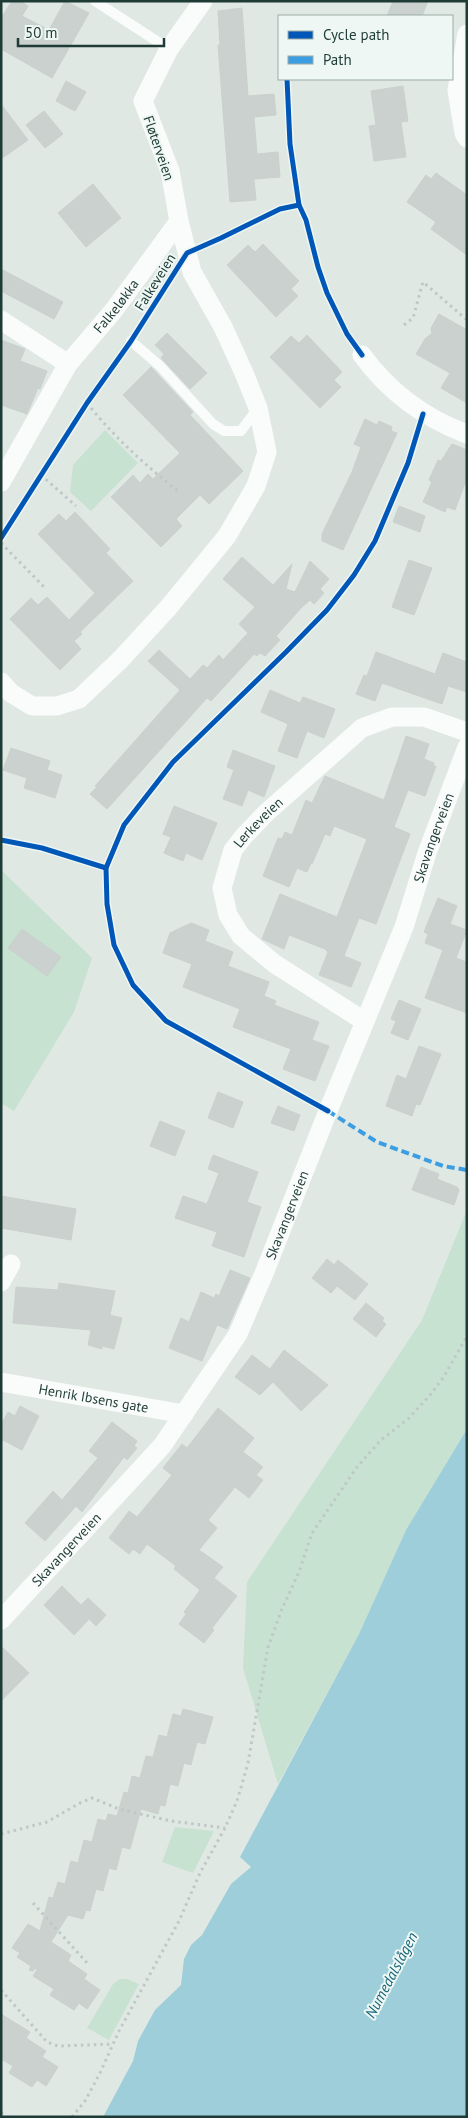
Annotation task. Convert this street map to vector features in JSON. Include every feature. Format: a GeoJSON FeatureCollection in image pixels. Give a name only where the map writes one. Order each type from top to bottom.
{"type":"FeatureCollection","features":[{"type":"Feature","properties":{"kind":"street","name":"Fløterveien"},"geometry":{"type":"LineString","coordinates":[[178,221],[170,171],[143,101],[169,49],[203,1]]}},
{"type":"Feature","properties":{"kind":"street"},"geometry":{"type":"LineString","coordinates":[[467,34],[457,90],[464,133],[467,138]]}},
{"type":"Feature","properties":{"kind":"street","name":"Falkeløkka"},"geometry":{"type":"LineString","coordinates":[[1,482],[68,364],[114,310],[178,221]]}},
{"type":"Feature","properties":{"kind":"street","name":"Falkeveien"},"geometry":{"type":"LineString","coordinates":[[1,682],[11,693],[32,706],[57,706],[79,699],[168,608],[227,536],[256,486],[267,452],[258,408],[223,327],[192,272],[178,221]]}},
{"type":"Feature","properties":{"kind":"street"},"geometry":{"type":"LineString","coordinates":[[1,320],[68,364]]}},
{"type":"Feature","properties":{"kind":"street"},"geometry":{"type":"LineString","coordinates":[[362,355],[384,382],[400,397],[423,414],[467,434]]}},
{"type":"Feature","properties":{"kind":"street","name":"Lerkeveien"},"geometry":{"type":"LineString","coordinates":[[364,1021],[275,964],[241,936],[228,915],[222,888],[233,850],[266,813],[362,728],[392,717],[424,717],[467,732]]}},
{"type":"Feature","properties":{"kind":"street","name":"Skavangerveien"},"geometry":{"type":"LineString","coordinates":[[4,1611],[162,1446],[238,1334],[265,1271],[364,1021],[404,927],[427,854],[467,747]]}},
{"type":"Feature","properties":{"kind":"street"},"geometry":{"type":"LineString","coordinates":[[1,1282],[11,1264]]}},
{"type":"Feature","properties":{"kind":"street","name":"Henrik Ibsens gate"},"geometry":{"type":"LineString","coordinates":[[1,1382],[184,1414]]}},
{"type":"Feature","properties":{"kind":"lane"},"geometry":{"type":"LineString","coordinates":[[95,1],[169,49]]}},
{"type":"Feature","properties":{"kind":"lane"},"geometry":{"type":"LineString","coordinates":[[131,341],[160,366],[213,424],[224,431],[241,431],[258,408]]}},
{"type":"Feature","properties":{"kind":"path"},"geometry":{"type":"LineString","coordinates":[[404,325],[412,318],[423,282],[467,320]]}},
{"type":"Feature","properties":{"kind":"path"},"geometry":{"type":"LineString","coordinates":[[82,411],[92,395]]}},
{"type":"Feature","properties":{"kind":"path"},"geometry":{"type":"LineString","coordinates":[[87,403],[107,428],[140,460],[179,492]]}},
{"type":"Feature","properties":{"kind":"path"},"geometry":{"type":"LineString","coordinates":[[36,483],[42,473],[76,506]]}},
{"type":"Feature","properties":{"kind":"path"},"geometry":{"type":"LineString","coordinates":[[1,543],[46,589]]}},
{"type":"Feature","properties":{"kind":"path"},"geometry":{"type":"LineString","coordinates":[[72,2117],[85,2101],[113,2044],[179,1921],[200,1873],[225,1828],[237,1801],[248,1763],[268,1647],[299,1572],[312,1533],[357,1466],[381,1440],[408,1419],[432,1394],[467,1336]]}},
{"type":"Feature","properties":{"kind":"path"},"geometry":{"type":"LineString","coordinates":[[1,1834],[47,1822],[92,1798],[119,1809],[171,1821],[225,1828]]}},
{"type":"Feature","properties":{"kind":"path"},"geometry":{"type":"LineString","coordinates":[[33,1903],[88,1964]]}},
{"type":"Feature","properties":{"kind":"path"},"geometry":{"type":"LineString","coordinates":[[1,1990],[48,2042],[58,2046],[113,2044]]}},
{"type":"Feature","properties":{"kind":"path"},"geometry":{"type":"LineString","coordinates":[[1,2112],[5,2117]]}},
{"type":"Feature","properties":{"kind":"green space"},"geometry":{"type":"Polygon","coordinates":[[[105,430],[138,463],[91,511],[70,492],[73,465],[105,430]]]}},
{"type":"Feature","properties":{"kind":"green space"},"geometry":{"type":"Polygon","coordinates":[[[1,870],[92,958],[74,1012],[14,1111],[1,1103],[1,870]]]}},
{"type":"Feature","properties":{"kind":"green space"},"geometry":{"type":"Polygon","coordinates":[[[467,1210],[467,1429],[406,1530],[359,1634],[278,1784],[243,1668],[247,1582],[422,1320],[467,1210]]]}},
{"type":"Feature","properties":{"kind":"green space"},"geometry":{"type":"Polygon","coordinates":[[[175,1827],[214,1831],[193,1873],[162,1862],[175,1827]]]}},
{"type":"Feature","properties":{"kind":"green space"},"geometry":{"type":"Polygon","coordinates":[[[120,1979],[127,1979],[139,1984],[109,2040],[87,2028],[113,1984],[120,1979]]]}},
{"type":"Feature","properties":{"kind":"water","name":"Numedalslågen"},"geometry":{"type":"Polygon","coordinates":[[[467,1429],[467,2115],[465,2117],[103,2117],[133,2061],[138,2041],[155,2010],[181,1985],[184,1959],[191,1945],[202,1935],[231,1884],[251,1867],[240,1857],[359,1634],[406,1530],[467,1429]]]}},
{"type":"Feature","properties":{"kind":"building"},"geometry":{"type":"Polygon","coordinates":[[[12,1],[20,1],[28,6],[22,16],[49,30],[65,1],[89,13],[52,78],[1,49],[1,18],[12,1]]]}},
{"type":"Feature","properties":{"kind":"building"},"geometry":{"type":"Polygon","coordinates":[[[393,1],[428,1],[422,15],[387,15],[393,1]]]}},
{"type":"Feature","properties":{"kind":"building"},"geometry":{"type":"Polygon","coordinates":[[[242,8],[248,96],[274,94],[276,115],[254,117],[257,154],[278,152],[280,177],[254,179],[256,200],[230,202],[218,45],[220,45],[218,11],[242,8]]]}},
{"type":"Feature","properties":{"kind":"building"},"geometry":{"type":"Polygon","coordinates":[[[66,81],[86,92],[75,111],[56,101],[66,81]]]}},
{"type":"Feature","properties":{"kind":"building"},"geometry":{"type":"Polygon","coordinates":[[[403,86],[408,121],[401,122],[406,157],[374,161],[369,126],[376,125],[371,91],[403,86]]]}},
{"type":"Feature","properties":{"kind":"building"},"geometry":{"type":"Polygon","coordinates":[[[1,104],[28,140],[1,159],[1,104]]]}},
{"type":"Feature","properties":{"kind":"building"},"geometry":{"type":"Polygon","coordinates":[[[44,111],[63,134],[45,148],[26,125],[44,111]]]}},
{"type":"Feature","properties":{"kind":"building"},"geometry":{"type":"Polygon","coordinates":[[[436,173],[467,195],[467,255],[431,229],[436,222],[407,202],[426,175],[431,179],[436,173]]]}},
{"type":"Feature","properties":{"kind":"building"},"geometry":{"type":"Polygon","coordinates":[[[93,184],[121,218],[86,247],[58,213],[93,184]]]}},
{"type":"Feature","properties":{"kind":"building"},"geometry":{"type":"Polygon","coordinates":[[[263,244],[299,281],[291,289],[298,296],[276,317],[227,265],[248,245],[255,252],[263,244]]]}},
{"type":"Feature","properties":{"kind":"building"},"geometry":{"type":"Polygon","coordinates":[[[1,269],[63,302],[54,319],[1,291],[1,269]]]}},
{"type":"Feature","properties":{"kind":"building"},"geometry":{"type":"Polygon","coordinates":[[[439,314],[467,330],[467,403],[441,388],[450,373],[416,354],[425,339],[432,333],[431,328],[439,314]]]}},
{"type":"Feature","properties":{"kind":"building"},"geometry":{"type":"Polygon","coordinates":[[[167,333],[207,373],[190,389],[161,358],[164,354],[155,345],[167,333]]]}},
{"type":"Feature","properties":{"kind":"building"},"geometry":{"type":"Polygon","coordinates":[[[307,335],[342,372],[334,380],[341,387],[320,408],[270,357],[291,336],[299,343],[307,335]]]}},
{"type":"Feature","properties":{"kind":"building"},"geometry":{"type":"Polygon","coordinates":[[[1,340],[25,349],[20,361],[47,371],[27,414],[1,405],[1,340]]]}},
{"type":"Feature","properties":{"kind":"building"},"geometry":{"type":"Polygon","coordinates":[[[151,367],[193,412],[190,415],[243,471],[209,504],[200,495],[176,519],[182,526],[161,547],[111,497],[133,475],[140,483],[148,474],[153,479],[180,453],[123,395],[151,367]]]}},
{"type":"Feature","properties":{"kind":"building"},"geometry":{"type":"Polygon","coordinates":[[[365,419],[377,425],[379,421],[392,427],[391,431],[397,433],[343,550],[322,541],[322,534],[352,472],[361,447],[354,444],[365,419]]]}},
{"type":"Feature","properties":{"kind":"building"},"geometry":{"type":"Polygon","coordinates":[[[452,444],[467,450],[467,478],[455,510],[447,507],[445,512],[423,502],[432,482],[429,480],[438,460],[441,461],[452,444]]]}},
{"type":"Feature","properties":{"kind":"building"},"geometry":{"type":"Polygon","coordinates":[[[399,506],[425,516],[420,532],[393,522],[399,506]]]}},
{"type":"Feature","properties":{"kind":"building"},"geometry":{"type":"Polygon","coordinates":[[[75,512],[110,549],[106,553],[133,581],[80,632],[82,634],[74,641],[81,649],[60,670],[10,619],[31,598],[38,605],[47,597],[69,620],[95,593],[38,534],[59,514],[66,521],[75,512]]]}},
{"type":"Feature","properties":{"kind":"building"},"geometry":{"type":"Polygon","coordinates":[[[242,557],[273,585],[292,564],[286,589],[295,592],[310,561],[329,579],[320,589],[324,593],[314,604],[310,600],[302,607],[276,636],[280,640],[265,656],[260,653],[257,656],[254,654],[211,701],[207,698],[107,809],[90,794],[180,690],[148,661],[159,650],[190,679],[203,665],[207,668],[219,655],[223,660],[248,633],[239,624],[255,607],[223,579],[242,557]]]}},
{"type":"Feature","properties":{"kind":"building"},"geometry":{"type":"Polygon","coordinates":[[[409,560],[432,568],[414,615],[392,607],[409,560]]]}},
{"type":"Feature","properties":{"kind":"building"},"geometry":{"type":"Polygon","coordinates":[[[376,652],[435,674],[443,653],[467,662],[467,692],[448,686],[442,704],[382,683],[375,701],[356,694],[364,675],[367,676],[376,652]]]}},
{"type":"Feature","properties":{"kind":"building"},"geometry":{"type":"Polygon","coordinates":[[[270,690],[300,703],[303,697],[335,709],[324,738],[307,731],[297,758],[278,751],[288,724],[261,712],[270,690]]]}},
{"type":"Feature","properties":{"kind":"building"},"geometry":{"type":"Polygon","coordinates":[[[406,736],[429,744],[424,759],[434,763],[433,766],[436,766],[425,796],[408,790],[394,827],[410,834],[376,924],[359,918],[344,956],[361,963],[351,987],[319,975],[328,952],[325,949],[289,935],[284,949],[262,939],[280,894],[337,917],[367,839],[334,826],[330,836],[325,834],[307,872],[297,868],[289,887],[263,876],[278,838],[282,839],[285,832],[292,835],[306,800],[312,803],[325,776],[384,800],[406,736]]]}},
{"type":"Feature","properties":{"kind":"building"},"geometry":{"type":"Polygon","coordinates":[[[11,748],[50,761],[47,770],[62,775],[55,798],[24,788],[27,778],[3,770],[11,748]]]}},
{"type":"Feature","properties":{"kind":"building"},"geometry":{"type":"Polygon","coordinates":[[[233,750],[275,766],[264,797],[248,790],[242,806],[223,799],[234,770],[227,767],[233,750]]]}},
{"type":"Feature","properties":{"kind":"building"},"geometry":{"type":"Polygon","coordinates":[[[174,806],[217,823],[202,860],[186,853],[183,861],[164,853],[171,837],[163,834],[174,806]]]}},
{"type":"Feature","properties":{"kind":"building"},"geometry":{"type":"Polygon","coordinates":[[[438,898],[457,906],[450,924],[467,930],[456,958],[467,962],[467,1013],[425,998],[443,950],[425,943],[428,934],[424,932],[438,898]]]}},
{"type":"Feature","properties":{"kind":"building"},"geometry":{"type":"Polygon","coordinates":[[[191,923],[209,930],[205,941],[233,952],[228,966],[269,982],[264,996],[276,1001],[274,1005],[319,1022],[312,1040],[329,1046],[315,1081],[283,1069],[291,1049],[233,1027],[240,1009],[183,987],[192,964],[163,953],[170,933],[191,923]]]}},
{"type":"Feature","properties":{"kind":"building"},"geometry":{"type":"Polygon","coordinates":[[[22,929],[61,957],[47,976],[8,948],[22,929]]]}},
{"type":"Feature","properties":{"kind":"building"},"geometry":{"type":"Polygon","coordinates":[[[399,1000],[421,1009],[408,1040],[391,1033],[396,1021],[391,1019],[399,1000]]]}},
{"type":"Feature","properties":{"kind":"building"},"geometry":{"type":"Polygon","coordinates":[[[419,1046],[441,1054],[420,1105],[416,1104],[412,1116],[386,1106],[397,1075],[406,1079],[419,1046]]]}},
{"type":"Feature","properties":{"kind":"building"},"geometry":{"type":"Polygon","coordinates":[[[218,1092],[243,1102],[233,1128],[208,1118],[218,1092]]]}},
{"type":"Feature","properties":{"kind":"building"},"geometry":{"type":"Polygon","coordinates":[[[278,1106],[300,1115],[294,1131],[271,1123],[278,1106]]]}},
{"type":"Feature","properties":{"kind":"building"},"geometry":{"type":"Polygon","coordinates":[[[160,1121],[185,1131],[175,1156],[150,1146],[160,1121]]]}},
{"type":"Feature","properties":{"kind":"building"},"geometry":{"type":"Polygon","coordinates":[[[213,1155],[258,1172],[247,1202],[261,1207],[244,1257],[212,1246],[217,1232],[175,1218],[183,1196],[207,1204],[219,1173],[208,1169],[213,1155]]]}},
{"type":"Feature","properties":{"kind":"building"},"geometry":{"type":"Polygon","coordinates":[[[421,1167],[439,1174],[437,1179],[457,1187],[459,1190],[454,1205],[412,1190],[421,1167]]]}},
{"type":"Feature","properties":{"kind":"building"},"geometry":{"type":"Polygon","coordinates":[[[1,1196],[76,1209],[71,1240],[1,1228],[1,1196]]]}},
{"type":"Feature","properties":{"kind":"building"},"geometry":{"type":"Polygon","coordinates":[[[327,1259],[334,1265],[338,1260],[368,1284],[355,1300],[337,1286],[331,1293],[312,1278],[327,1259]]]}},
{"type":"Feature","properties":{"kind":"building"},"geometry":{"type":"Polygon","coordinates":[[[230,1270],[250,1278],[227,1329],[217,1325],[202,1361],[169,1348],[181,1318],[189,1322],[201,1292],[214,1298],[216,1294],[219,1296],[230,1270]]]}},
{"type":"Feature","properties":{"kind":"building"},"geometry":{"type":"Polygon","coordinates":[[[59,1283],[115,1291],[110,1315],[122,1318],[114,1349],[102,1346],[102,1349],[88,1345],[91,1330],[13,1323],[16,1287],[58,1290],[59,1283]]]}},
{"type":"Feature","properties":{"kind":"building"},"geometry":{"type":"Polygon","coordinates":[[[366,1303],[384,1318],[382,1321],[386,1324],[376,1337],[353,1319],[366,1303]]]}},
{"type":"Feature","properties":{"kind":"building"},"geometry":{"type":"Polygon","coordinates":[[[284,1350],[328,1385],[301,1411],[273,1382],[260,1395],[235,1377],[252,1355],[270,1369],[284,1350]]]}},
{"type":"Feature","properties":{"kind":"building"},"geometry":{"type":"Polygon","coordinates":[[[20,1406],[39,1416],[22,1450],[1,1439],[1,1425],[8,1412],[15,1416],[20,1406]]]}},
{"type":"Feature","properties":{"kind":"building"},"geometry":{"type":"Polygon","coordinates":[[[218,1408],[254,1438],[243,1452],[263,1467],[256,1475],[263,1480],[249,1498],[235,1487],[208,1520],[217,1528],[199,1550],[223,1567],[214,1578],[237,1596],[212,1628],[214,1630],[204,1643],[179,1624],[186,1614],[184,1612],[200,1590],[174,1569],[176,1566],[147,1544],[140,1554],[133,1549],[129,1554],[109,1538],[129,1511],[137,1517],[172,1475],[163,1468],[182,1444],[187,1448],[218,1408]]]}},
{"type":"Feature","properties":{"kind":"building"},"geometry":{"type":"Polygon","coordinates":[[[112,1422],[137,1441],[134,1446],[137,1448],[127,1460],[124,1457],[82,1512],[76,1506],[45,1541],[25,1523],[53,1491],[62,1500],[98,1458],[89,1451],[112,1422]]]}},
{"type":"Feature","properties":{"kind":"building"},"geometry":{"type":"Polygon","coordinates":[[[62,1586],[81,1605],[88,1598],[106,1615],[96,1626],[89,1619],[74,1635],[44,1605],[62,1586]]]}},
{"type":"Feature","properties":{"kind":"building"},"geometry":{"type":"Polygon","coordinates":[[[1,1646],[29,1673],[1,1701],[1,1646]]]}},
{"type":"Feature","properties":{"kind":"building"},"geometry":{"type":"Polygon","coordinates":[[[183,1709],[213,1717],[205,1744],[197,1742],[191,1765],[184,1763],[178,1786],[170,1784],[165,1806],[160,1805],[158,1814],[141,1809],[130,1849],[122,1847],[116,1870],[109,1868],[103,1891],[96,1889],[90,1911],[86,1910],[83,1919],[68,1915],[51,1942],[71,1955],[68,1961],[87,1974],[84,1979],[100,1990],[87,2009],[79,2003],[74,2010],[50,1995],[54,1989],[33,1976],[37,1970],[35,1968],[33,1971],[29,1970],[31,1966],[17,1957],[20,1953],[12,1948],[28,1924],[40,1931],[49,1897],[53,1898],[58,1882],[65,1884],[71,1861],[78,1863],[84,1840],[92,1842],[98,1819],[106,1821],[108,1814],[117,1816],[124,1792],[128,1793],[132,1776],[140,1778],[146,1756],[153,1757],[159,1735],[167,1737],[173,1714],[181,1716],[183,1709]]]}},
{"type":"Feature","properties":{"kind":"building"},"geometry":{"type":"Polygon","coordinates":[[[1,2014],[30,2032],[26,2038],[46,2051],[42,2057],[58,2067],[46,2086],[37,2080],[32,2087],[9,2073],[13,2066],[1,2059],[1,2014]]]}},
{"type":"Feature","properties":{"kind":"marked path"},"geometry":{"type":"LineString","coordinates":[[328,1111],[377,1142],[443,1166],[467,1170]]}},
{"type":"Feature","properties":{"kind":"cycle path"},"geometry":{"type":"LineString","coordinates":[[287,80],[290,144],[299,205],[306,220],[327,293],[347,334],[362,355]]}},
{"type":"Feature","properties":{"kind":"cycle path"},"geometry":{"type":"LineString","coordinates":[[1,538],[87,403],[131,341],[187,253],[280,209],[299,205]]}},
{"type":"Feature","properties":{"kind":"cycle path"},"geometry":{"type":"LineString","coordinates":[[328,1111],[166,1021],[133,985],[114,945],[107,904],[106,868],[124,825],[173,762],[327,610],[354,575],[375,541],[408,463],[423,414]]}},
{"type":"Feature","properties":{"kind":"cycle path"},"geometry":{"type":"LineString","coordinates":[[1,840],[42,848],[106,868]]}}]}
